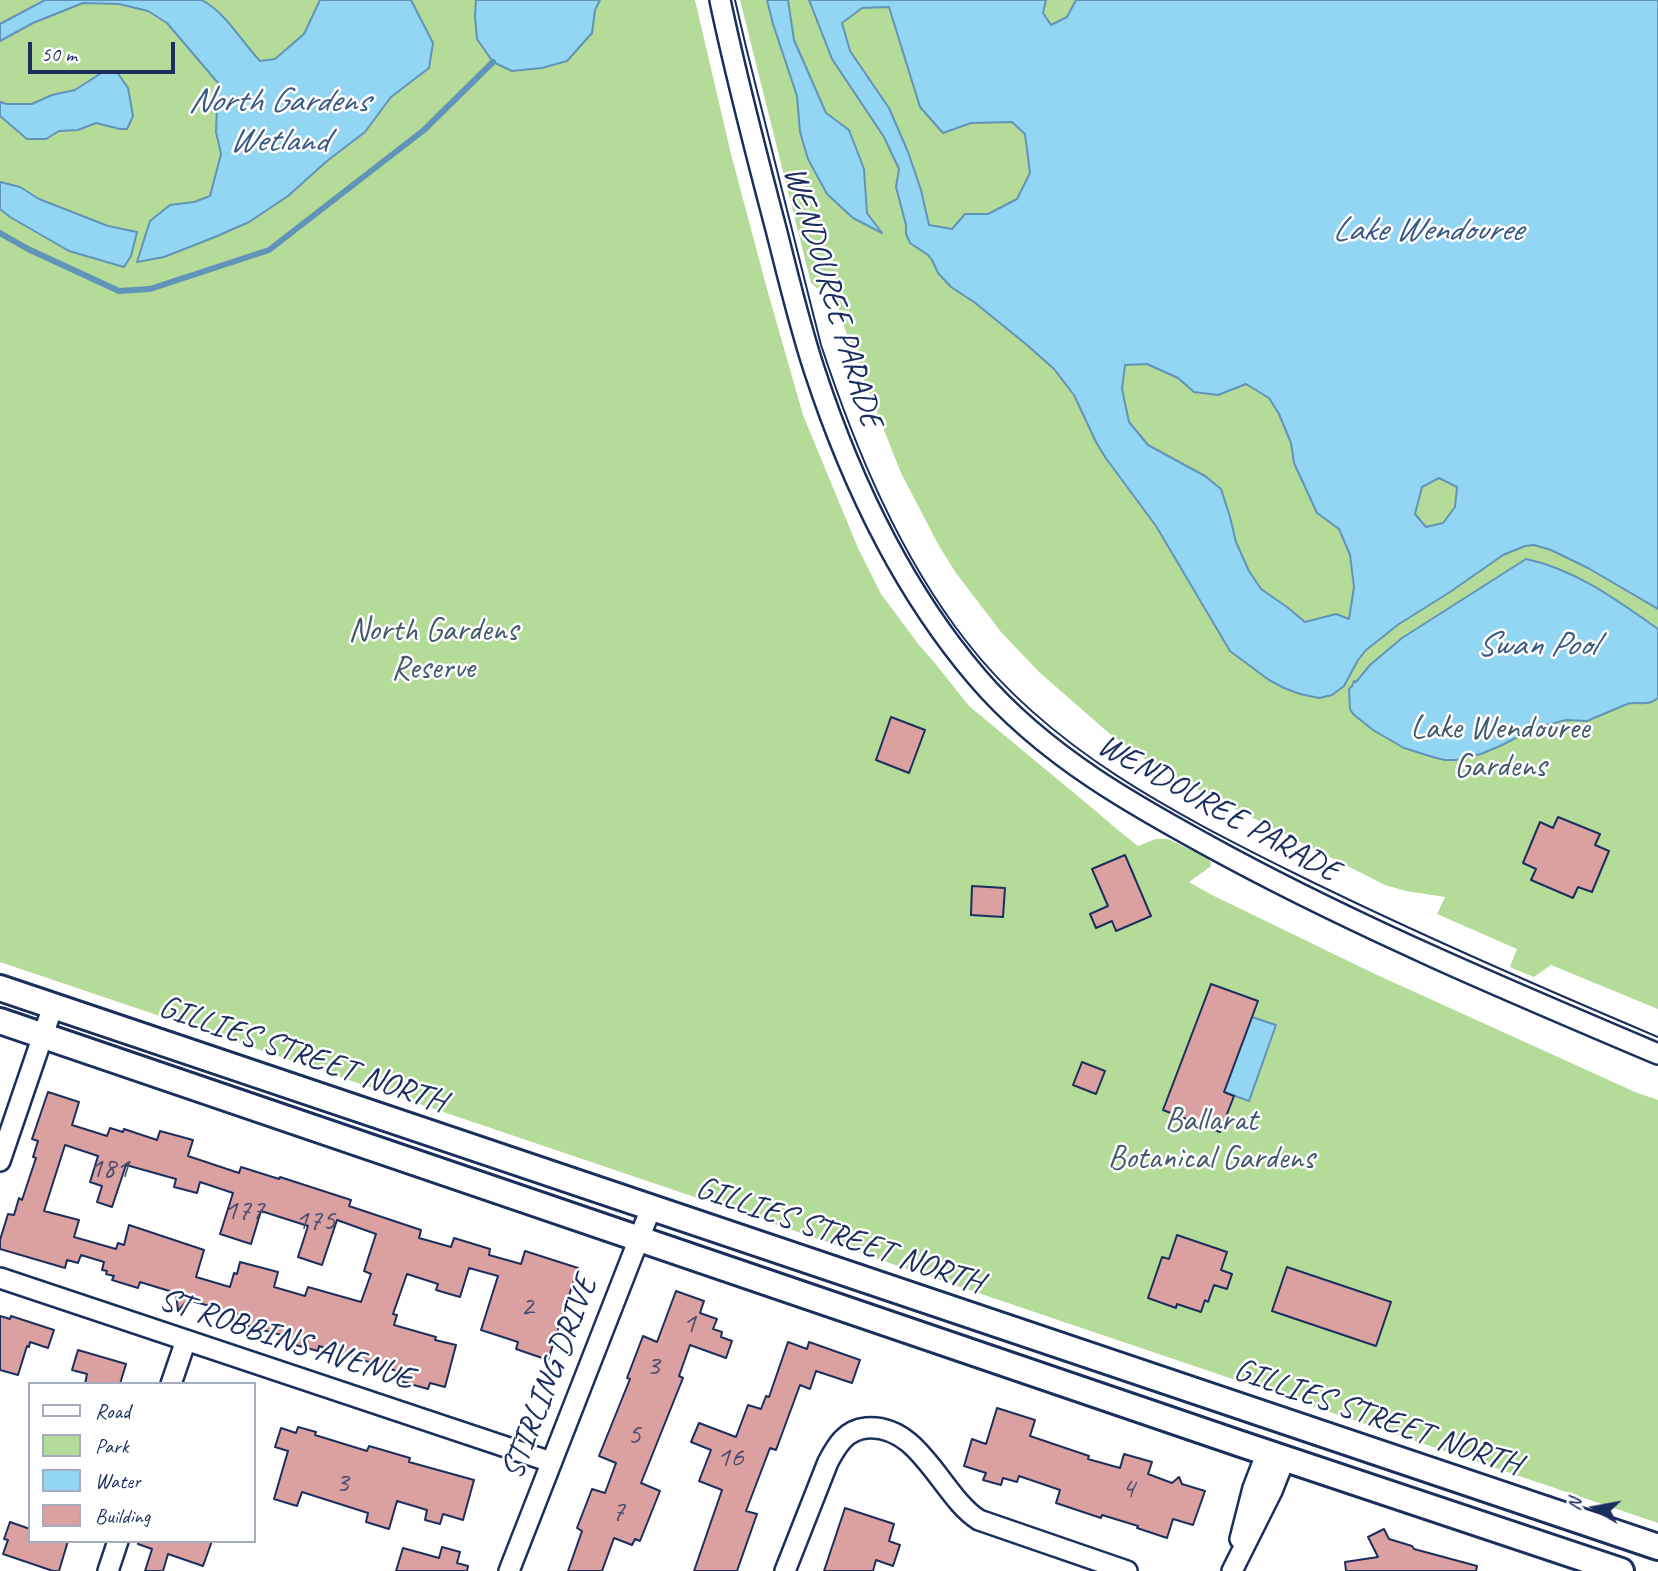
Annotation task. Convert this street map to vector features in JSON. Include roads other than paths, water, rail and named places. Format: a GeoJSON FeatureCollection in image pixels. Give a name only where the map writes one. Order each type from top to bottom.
{"type":"FeatureCollection","features":[{"type":"Feature","properties":{"kind":"main road","name":"GILLIES STREET NORTH"},"geometry":{"type":"LineString","coordinates":[[0,988],[1658,1547]]}},
{"type":"Feature","properties":{"kind":"main road","name":"GILLIES STREET NORTH"},"geometry":{"type":"LineString","coordinates":[[0,1021],[1620,1571]]}},
{"type":"Feature","properties":{"kind":"main road"},"geometry":{"type":"LineString","coordinates":[[1276,1455],[1287,1423]]}},
{"type":"Feature","properties":{"kind":"street","name":"WENDOUREE PARADE"},"geometry":{"type":"LineString","coordinates":[[720,0],[801,326],[827,404],[883,537],[932,618],[976,677],[1047,745],[1109,789],[1161,821],[1349,918],[1658,1054]]}},
{"type":"Feature","properties":{"kind":"street"},"geometry":{"type":"LineString","coordinates":[[0,1161],[53,1006]]}},
{"type":"Feature","properties":{"kind":"street","name":"STIRLING DRIVE"},"geometry":{"type":"LineString","coordinates":[[509,1571],[651,1208]]}},
{"type":"Feature","properties":{"kind":"street","name":"ST ROBBINS AVENUE"},"geometry":{"type":"LineString","coordinates":[[0,1278],[551,1462]]}},
{"type":"Feature","properties":{"kind":"street"},"geometry":{"type":"LineString","coordinates":[[172,1382],[186,1340]]}},
{"type":"Feature","properties":{"kind":"street"},"geometry":{"type":"LineString","coordinates":[[785,1571],[828,1462],[837,1446],[850,1433],[873,1428],[886,1430],[915,1448],[961,1505],[979,1520],[1127,1571]]}},
{"type":"Feature","properties":{"kind":"street"},"geometry":{"type":"LineString","coordinates":[[1232,1571],[1272,1491],[1276,1455]]}},
{"type":"Feature","properties":{"kind":"street"},"geometry":{"type":"LineString","coordinates":[[108,1571],[117,1543]]}},
{"type":"Feature","properties":{"kind":"water","name":"North Gardens Wetland"},"geometry":{"type":"Polygon","coordinates":[[[45,0],[202,0],[227,21],[260,61],[275,59],[304,34],[320,0],[411,0],[433,43],[429,68],[391,97],[365,132],[288,196],[249,222],[215,237],[164,257],[137,262],[150,221],[170,205],[194,202],[210,196],[221,154],[216,132],[218,83],[167,23],[148,11],[119,4],[83,3],[33,23],[0,41],[0,24],[45,0]]]}},
{"type":"Feature","properties":{"kind":"water"},"geometry":{"type":"Polygon","coordinates":[[[476,0],[600,0],[595,10],[592,33],[567,61],[542,68],[512,71],[493,62],[477,39],[476,0]]]}},
{"type":"Feature","properties":{"kind":"water"},"geometry":{"type":"Polygon","coordinates":[[[767,0],[788,0],[794,40],[826,113],[849,130],[864,169],[867,213],[882,233],[853,218],[827,194],[808,159],[800,132],[797,96],[767,0]]]}},
{"type":"Feature","properties":{"kind":"water","name":"Lake Wendouree"},"geometry":{"type":"Polygon","coordinates":[[[809,0],[1046,0],[1043,13],[1051,25],[1067,17],[1076,0],[1658,0],[1658,609],[1588,568],[1551,550],[1534,545],[1525,546],[1503,555],[1399,624],[1366,650],[1344,686],[1332,695],[1319,698],[1300,694],[1269,680],[1230,651],[1156,526],[1105,457],[1074,395],[1054,369],[974,302],[951,287],[938,273],[928,255],[910,243],[896,187],[899,169],[884,137],[832,59],[809,0]],[[889,7],[862,8],[842,23],[850,51],[889,108],[908,152],[929,225],[952,229],[965,214],[988,214],[1017,199],[1030,173],[1025,134],[1012,122],[971,123],[943,133],[920,107],[889,7]],[[1147,364],[1125,365],[1122,389],[1129,422],[1148,445],[1205,476],[1221,489],[1236,542],[1249,571],[1261,589],[1305,622],[1336,614],[1349,619],[1354,587],[1350,555],[1339,529],[1317,513],[1294,463],[1291,443],[1279,414],[1269,398],[1246,384],[1218,395],[1194,392],[1178,378],[1147,364]],[[1439,478],[1422,487],[1415,514],[1426,527],[1443,523],[1455,507],[1457,487],[1439,478]]]}},
{"type":"Feature","properties":{"kind":"water","name":"North Gardens Wetland"},"geometry":{"type":"Polygon","coordinates":[[[103,72],[117,72],[128,88],[133,116],[127,129],[96,123],[78,130],[59,131],[46,139],[27,139],[0,116],[0,102],[32,104],[52,95],[75,90],[103,72]]]}},
{"type":"Feature","properties":{"kind":"water"},"geometry":{"type":"Polygon","coordinates":[[[0,182],[20,187],[39,199],[108,226],[137,232],[131,256],[124,267],[69,251],[0,209],[0,182]]]}},
{"type":"Feature","properties":{"kind":"water","name":"Swan Pool"},"geometry":{"type":"Polygon","coordinates":[[[1526,559],[1579,578],[1658,629],[1658,698],[1647,703],[1627,704],[1587,721],[1566,720],[1535,728],[1481,754],[1456,760],[1436,758],[1404,748],[1373,730],[1353,714],[1350,709],[1349,689],[1370,665],[1402,638],[1526,559]]]}},
{"type":"Feature","properties":{"kind":"water"},"geometry":{"type":"Polygon","coordinates":[[[1252,1017],[1276,1025],[1249,1101],[1224,1092],[1252,1017]]]}},
{"type":"Feature","properties":{"kind":"waterway"},"geometry":{"type":"LineString","coordinates":[[0,233],[28,249],[119,291],[150,289],[269,250],[424,130],[493,62]]}},
{"type":"Feature","properties":{"kind":"tram line"},"geometry":{"type":"LineString","coordinates":[[735,0],[821,345],[849,423],[881,499],[920,573],[966,641],[999,680],[1036,715],[1075,746],[1116,775],[1204,827],[1384,916],[1658,1037]]}},
{"type":"Feature","properties":{"kind":"park label","name":"North Gardens Reserve"},"geometry":{"type":"Point","coordinates":[433,650]}},
{"type":"Feature","properties":{"kind":"park label","name":"Lake Wendouree Gardens"},"geometry":{"type":"Point","coordinates":[1500,748]}},
{"type":"Feature","properties":{"kind":"park label","name":"Ballarat Botanical Gardens"},"geometry":{"type":"Point","coordinates":[1211,1140]}}]}
